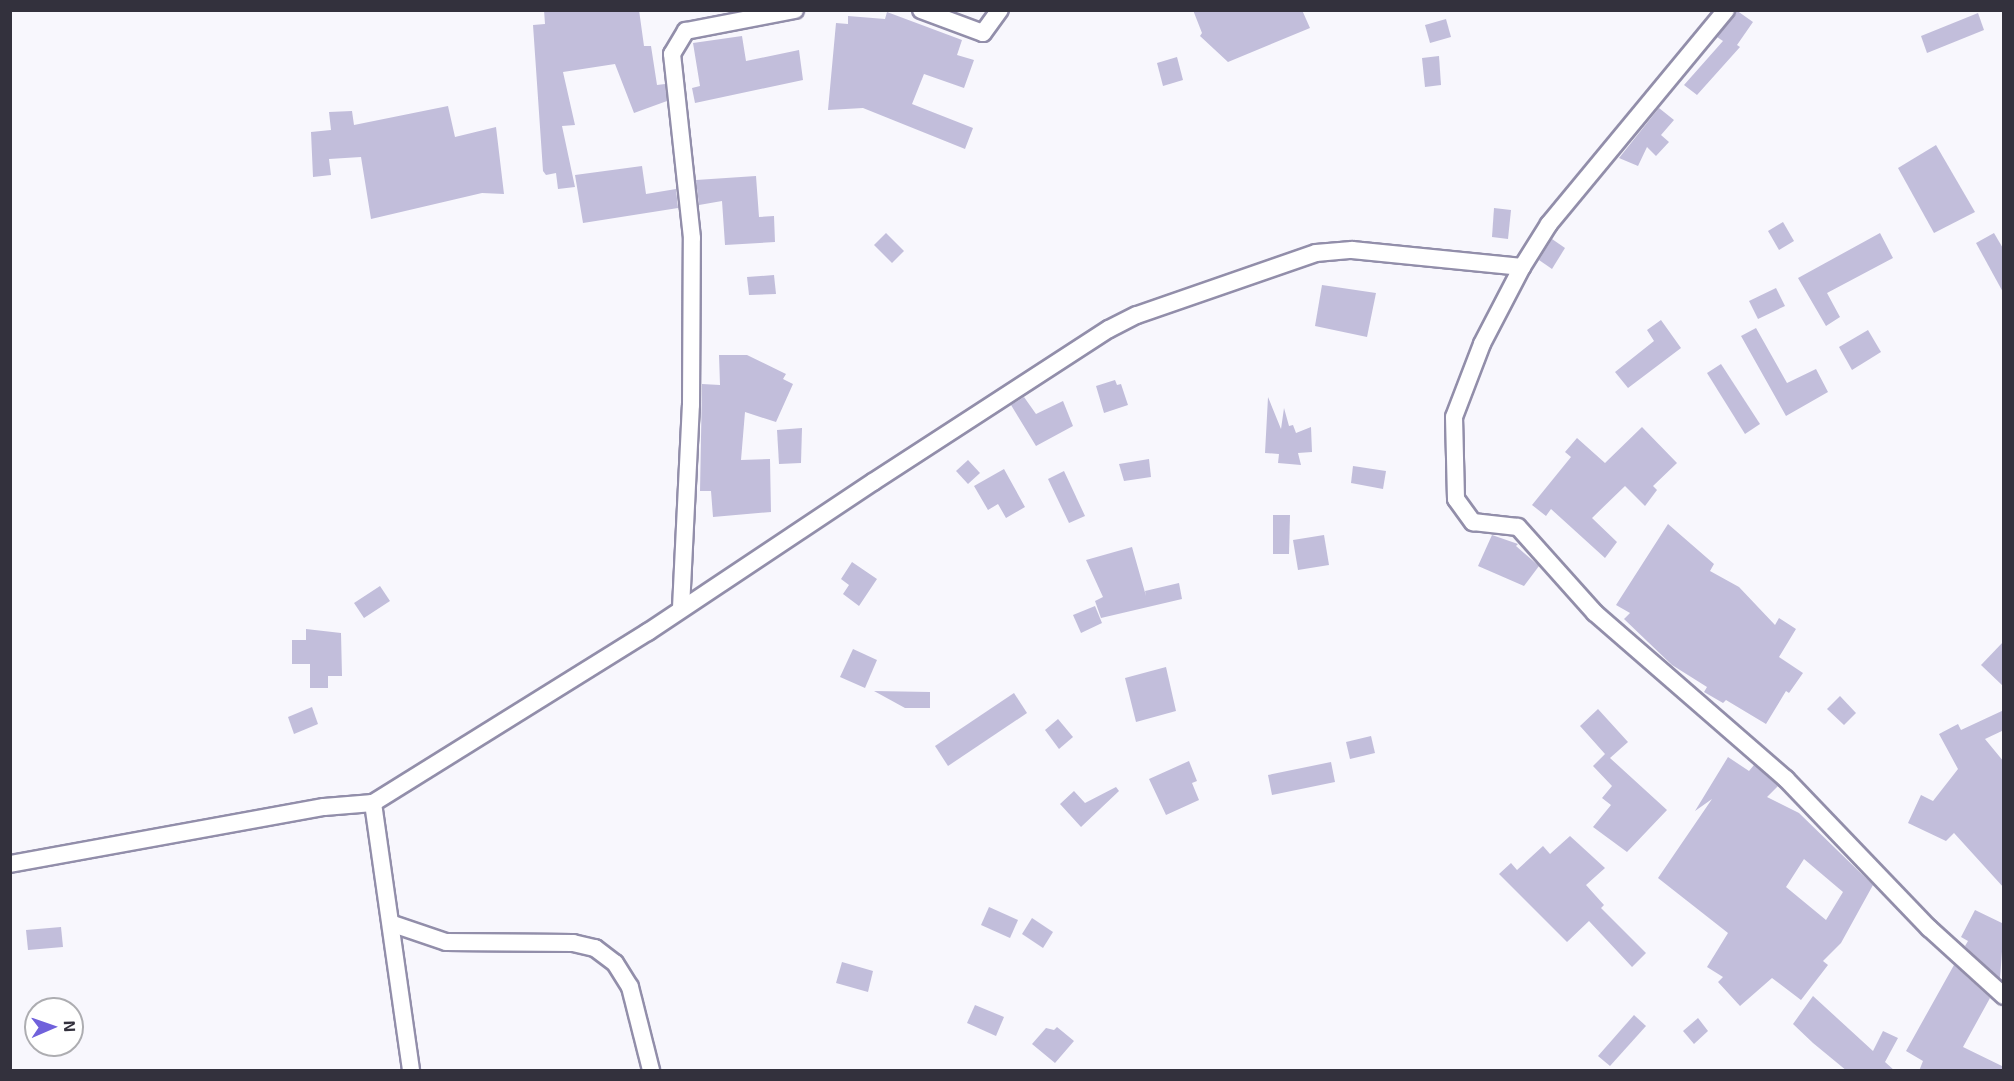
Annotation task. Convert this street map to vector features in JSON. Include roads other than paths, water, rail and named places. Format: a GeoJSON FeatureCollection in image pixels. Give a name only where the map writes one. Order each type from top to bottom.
{"type":"FeatureCollection","features":[{"type":"Feature","properties":{"kind":"street"},"geometry":{"type":"LineString","coordinates":[[681,608],[691,405],[692,238],[672,54],[686,31],[795,10]]}},
{"type":"Feature","properties":{"kind":"street"},"geometry":{"type":"LineString","coordinates":[[921,10],[983,33],[1000,10]]}},
{"type":"Feature","properties":{"kind":"street"},"geometry":{"type":"LineString","coordinates":[[1726,10],[1549,224],[1522,267],[1482,344],[1454,417],[1456,499],[1473,522],[1518,528],[1595,613],[1786,779],[1929,928],[2004,996]]}},
{"type":"Feature","properties":{"kind":"street"},"geometry":{"type":"LineString","coordinates":[[10,864],[324,807],[373,803],[476,742],[681,608],[793,539],[1109,329],[1137,315],[1316,253],[1352,250],[1522,267]]}},
{"type":"Feature","properties":{"kind":"street"},"geometry":{"type":"LineString","coordinates":[[373,803],[393,924],[411,1071]]}},
{"type":"Feature","properties":{"kind":"street"},"geometry":{"type":"LineString","coordinates":[[393,924],[446,942],[564,943],[595,948],[615,963],[630,987],[651,1071]]}}]}
